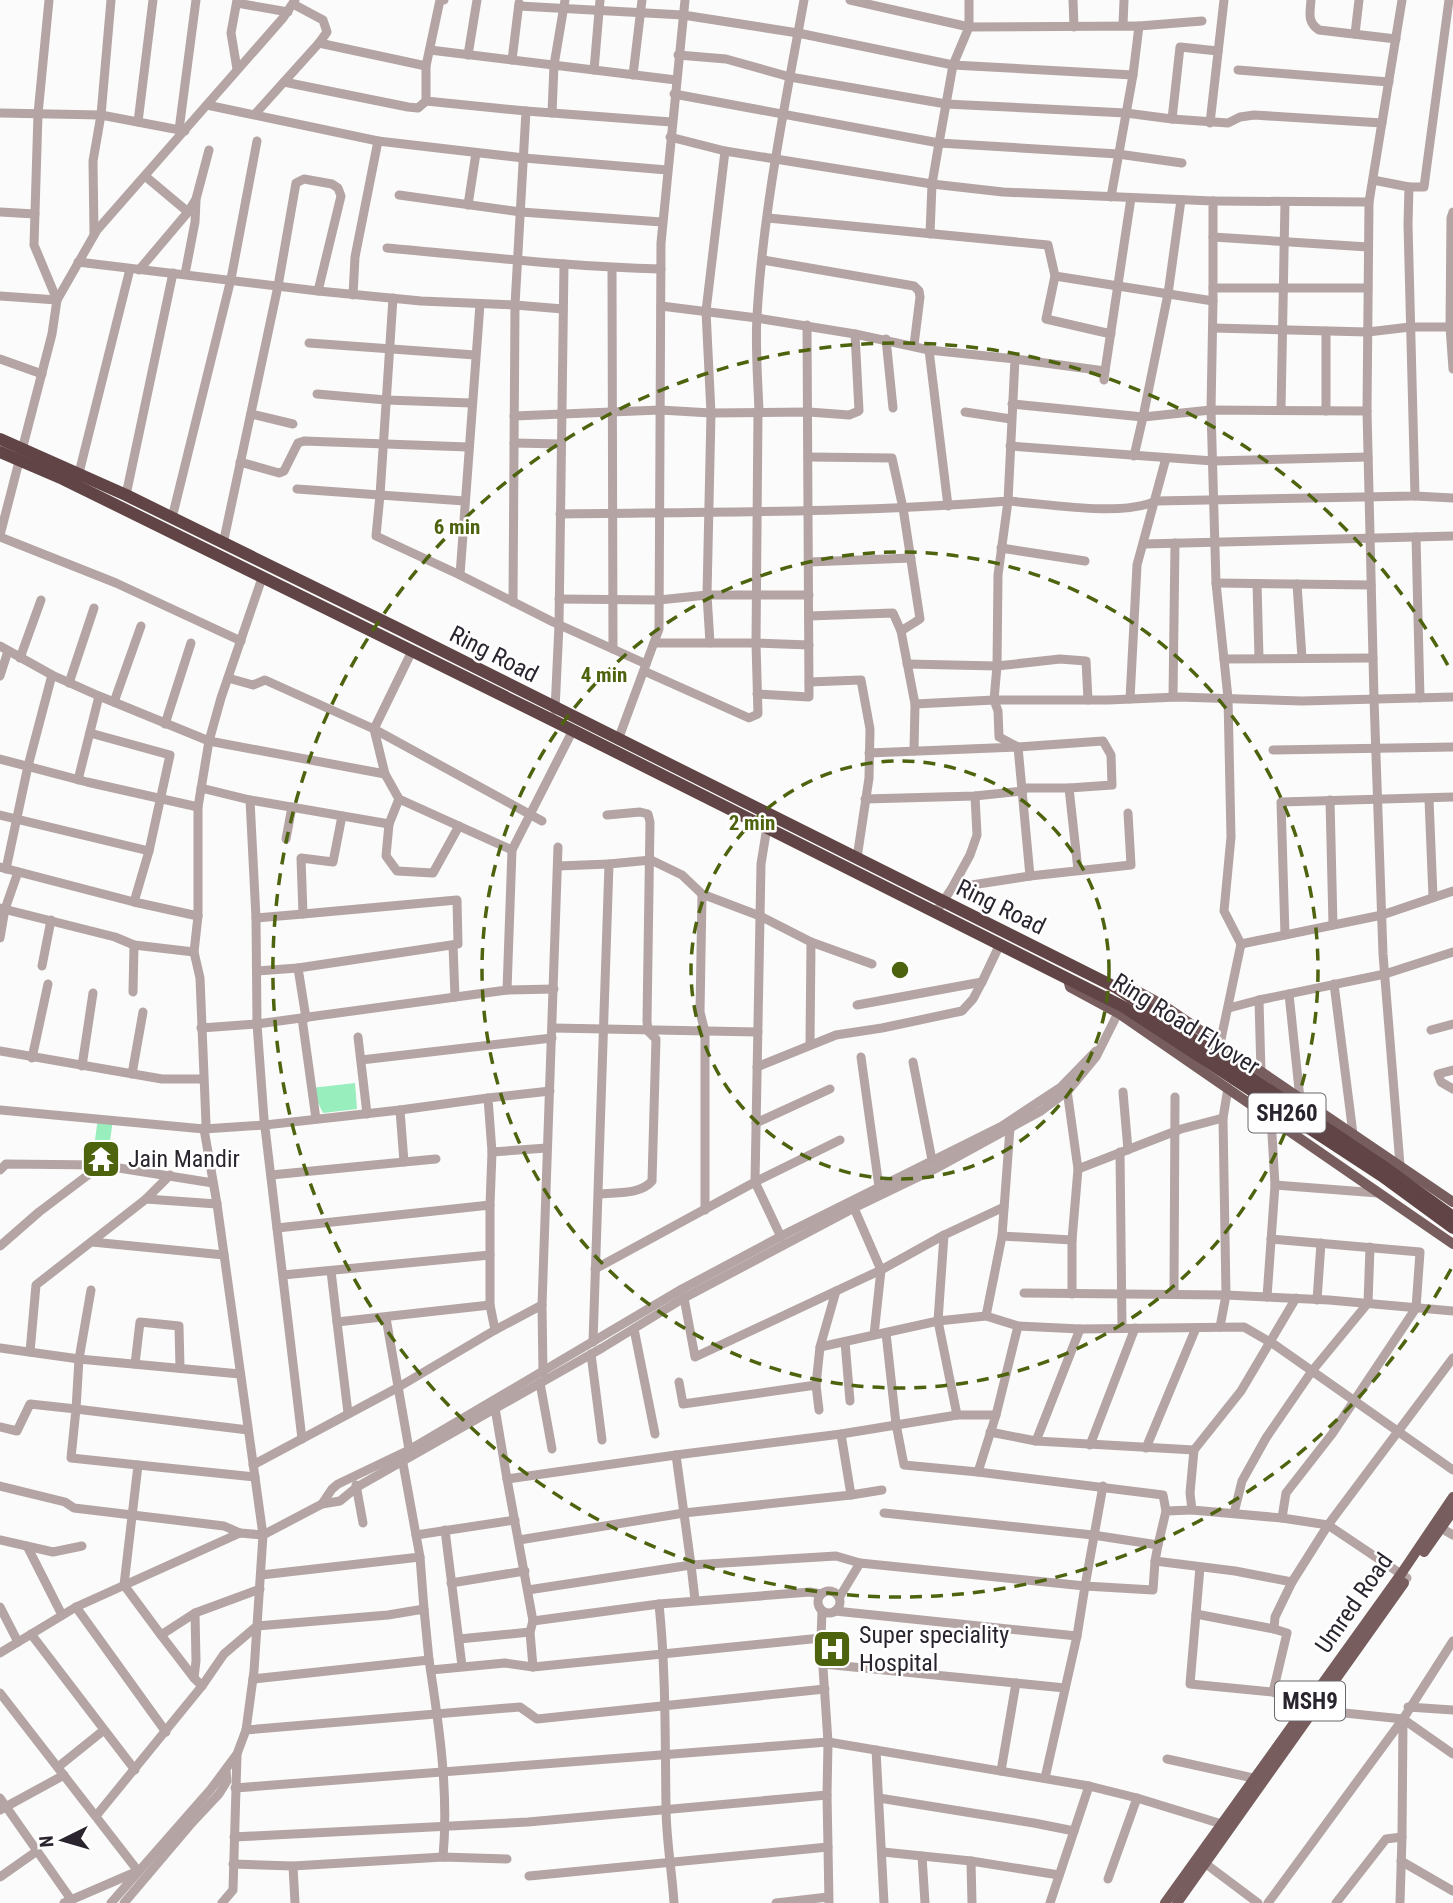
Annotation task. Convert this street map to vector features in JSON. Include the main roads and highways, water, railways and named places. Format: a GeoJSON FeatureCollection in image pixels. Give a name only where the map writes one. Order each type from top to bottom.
{"type":"FeatureCollection","features":[{"type":"Feature","properties":{"kind":"highway","name":"Ring Road"},"geometry":{"type":"LineString","coordinates":[[0,439],[262,578],[412,651],[618,740],[857,858],[1000,944],[1068,977]]}},
{"type":"Feature","properties":{"kind":"highway","name":"Ring Road"},"geometry":{"type":"LineString","coordinates":[[0,452],[22,453],[79,473],[125,495],[395,627],[555,715],[573,730],[767,827],[1117,988]]}},
{"type":"Feature","properties":{"kind":"highway","name":"Ring Road Flyover"},"geometry":{"type":"LineString","coordinates":[[1068,977],[1125,1007],[1382,1176],[1453,1228]]}},
{"type":"Feature","properties":{"kind":"highway","name":"Ring Road Flyover"},"geometry":{"type":"LineString","coordinates":[[1117,988],[1387,1169],[1453,1217]]}},
{"type":"Feature","properties":{"kind":"main road"},"geometry":{"type":"LineString","coordinates":[[1068,977],[1070,987],[1118,1013],[1453,1244]]}},
{"type":"Feature","properties":{"kind":"main road"},"geometry":{"type":"LineString","coordinates":[[1117,988],[1128,986],[1163,1005],[1453,1202]]}},
{"type":"Feature","properties":{"kind":"main road","name":"Umred Road"},"geometry":{"type":"LineString","coordinates":[[1165,1903],[1202,1861],[1227,1825],[1253,1778],[1310,1709],[1404,1576],[1453,1497]]}},
{"type":"Feature","properties":{"kind":"main road"},"geometry":{"type":"LineString","coordinates":[[1404,1576],[1453,1511]]}},
{"type":"Feature","properties":{"kind":"main road"},"geometry":{"type":"LineString","coordinates":[[1227,1825],[1288,1745],[1310,1709]]}},
{"type":"Feature","properties":{"kind":"main road"},"geometry":{"type":"LineString","coordinates":[[1177,1903],[1202,1861]]}},
{"type":"Feature","properties":{"kind":"place","name":"Jain Mandir"},"geometry":{"type":"Point","coordinates":[101,1159]}},
{"type":"Feature","properties":{"kind":"place","name":"Super speciality Hospital"},"geometry":{"type":"Point","coordinates":[832,1649]}}]}
